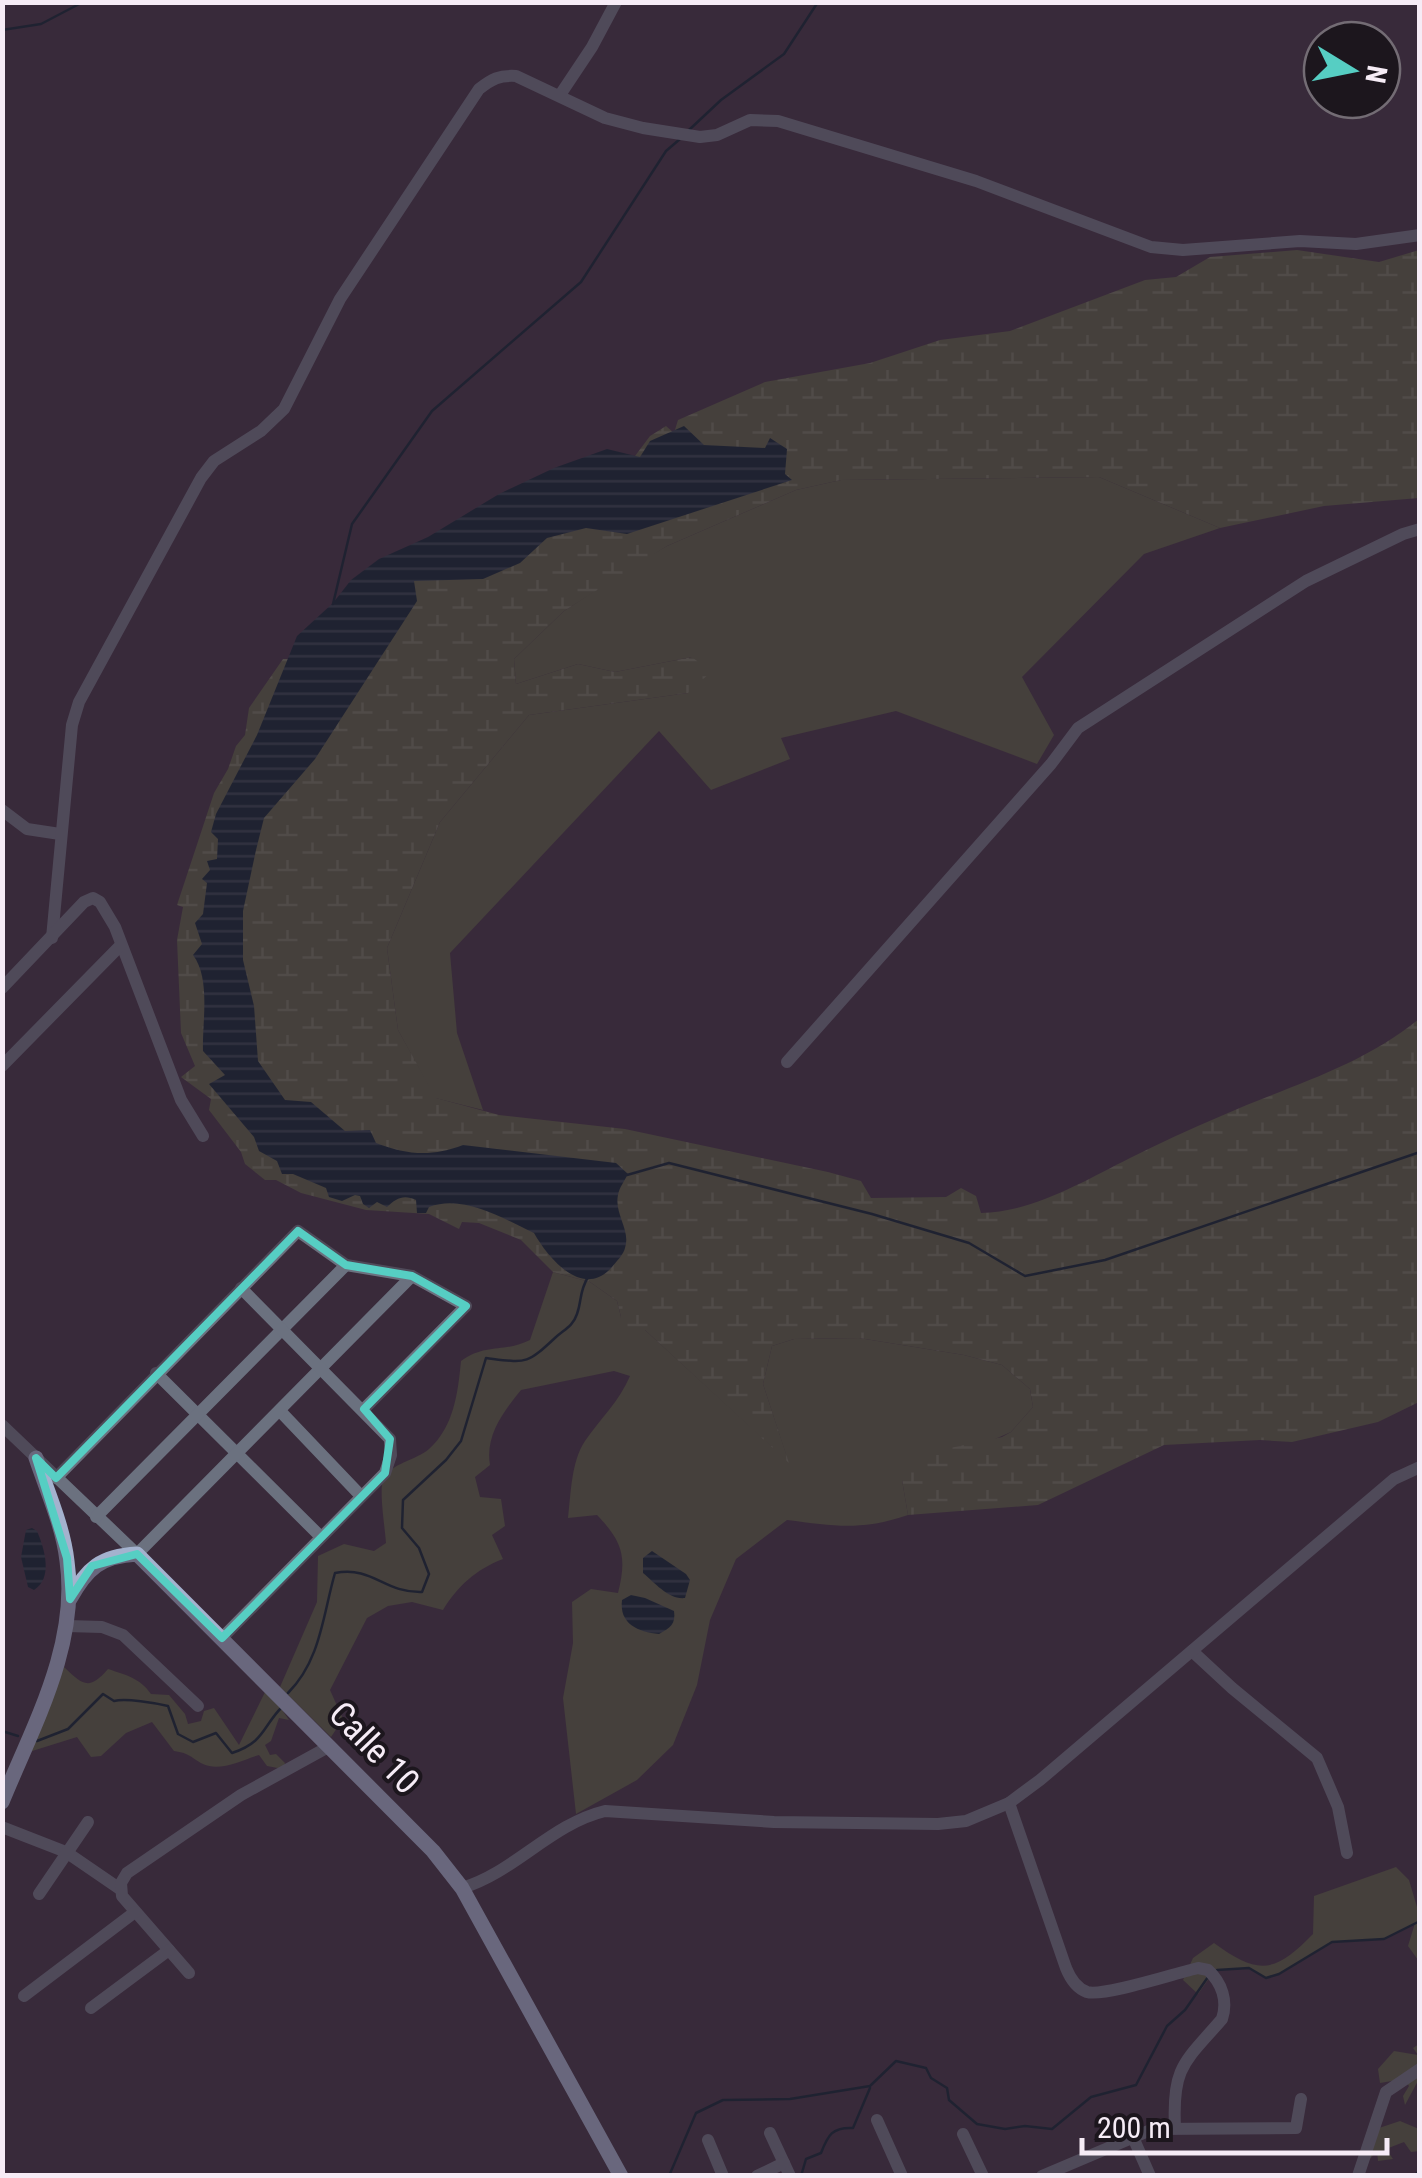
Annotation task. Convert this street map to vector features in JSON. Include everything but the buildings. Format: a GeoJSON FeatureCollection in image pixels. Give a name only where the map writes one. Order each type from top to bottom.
{"type":"FeatureCollection","features":[{"type":"Feature","properties":{"kind":"main road"},"geometry":{"type":"LineString","coordinates":[[2,1802],[60,1656],[70,1598],[67,1558],[36,1458]]}},
{"type":"Feature","properties":{"kind":"main road"},"geometry":{"type":"LineString","coordinates":[[70,1598],[92,1566],[104,1559],[137,1554]]}},
{"type":"Feature","properties":{"kind":"main road","name":"Calle 10"},"geometry":{"type":"LineString","coordinates":[[137,1554],[330,1746],[432,1851],[462,1888],[621,2176]]}},
{"type":"Feature","properties":{"kind":"street"},"geometry":{"type":"LineString","coordinates":[[560,94],[592,48],[616,2]]}},
{"type":"Feature","properties":{"kind":"street"},"geometry":{"type":"LineString","coordinates":[[52,938],[72,726],[79,702],[201,478],[214,461],[261,431],[284,410],[340,299],[479,89],[503,75],[531,81],[624,124],[700,137],[716,135],[750,120],[778,121],[976,182],[1134,242],[1166,249],[1300,241],[1356,244],[1420,235]]}},
{"type":"Feature","properties":{"kind":"street"},"geometry":{"type":"LineString","coordinates":[[787,1062],[1051,764],[1078,728],[1306,581],[1420,529]]}},
{"type":"Feature","properties":{"kind":"street"},"geometry":{"type":"LineString","coordinates":[[2,810],[27,828],[60,834]]}},
{"type":"Feature","properties":{"kind":"street"},"geometry":{"type":"LineString","coordinates":[[2,988],[84,902],[92,898],[100,902],[122,944],[173,1082],[203,1136]]}},
{"type":"Feature","properties":{"kind":"street"},"geometry":{"type":"LineString","coordinates":[[2,1066],[122,944]]}},
{"type":"Feature","properties":{"kind":"street"},"geometry":{"type":"LineString","coordinates":[[56,1478],[298,1231],[346,1264],[412,1276],[466,1306],[364,1409]]}},
{"type":"Feature","properties":{"kind":"street"},"geometry":{"type":"LineString","coordinates":[[96,1517],[346,1264]]}},
{"type":"Feature","properties":{"kind":"street"},"geometry":{"type":"LineString","coordinates":[[137,1554],[412,1276]]}},
{"type":"Feature","properties":{"kind":"street"},"geometry":{"type":"LineString","coordinates":[[222,1638],[384,1473],[392,1455],[390,1439],[364,1409],[240,1288]]}},
{"type":"Feature","properties":{"kind":"street"},"geometry":{"type":"LineString","coordinates":[[156,1372],[320,1536]]}},
{"type":"Feature","properties":{"kind":"street"},"geometry":{"type":"LineString","coordinates":[[280,1411],[361,1496]]}},
{"type":"Feature","properties":{"kind":"street","name":"Calle 10"},"geometry":{"type":"LineString","coordinates":[[2,1424],[137,1554]]}},
{"type":"Feature","properties":{"kind":"street"},"geometry":{"type":"LineString","coordinates":[[462,1888],[495,1875],[580,1817],[605,1810],[774,1822],[938,1824],[966,1821],[1009,1803],[1394,1479],[1420,1466]]}},
{"type":"Feature","properties":{"kind":"street"},"geometry":{"type":"LineString","coordinates":[[67,1626],[114,1630],[124,1635],[198,1706]]}},
{"type":"Feature","properties":{"kind":"street"},"geometry":{"type":"LineString","coordinates":[[1192,1650],[1318,1758],[1338,1807],[1348,1853]]}},
{"type":"Feature","properties":{"kind":"street"},"geometry":{"type":"LineString","coordinates":[[120,1889],[127,1874],[241,1795],[330,1746]]}},
{"type":"Feature","properties":{"kind":"street"},"geometry":{"type":"LineString","coordinates":[[1009,1803],[1066,1968],[1081,1989],[1094,1993],[1114,1990],[1198,1968],[1208,1970],[1219,1984],[1222,2019],[1182,2064],[1169,2127]]}},
{"type":"Feature","properties":{"kind":"street"},"geometry":{"type":"LineString","coordinates":[[39,1894],[88,1822]]}},
{"type":"Feature","properties":{"kind":"street"},"geometry":{"type":"LineString","coordinates":[[2,1827],[66,1852],[120,1889],[135,1912],[189,1973]]}},
{"type":"Feature","properties":{"kind":"street"},"geometry":{"type":"LineString","coordinates":[[24,1996],[135,1912]]}},
{"type":"Feature","properties":{"kind":"street"},"geometry":{"type":"LineString","coordinates":[[92,2008],[170,1950]]}},
{"type":"Feature","properties":{"kind":"street"},"geometry":{"type":"LineString","coordinates":[[1358,2176],[1386,2092],[1420,2069]]}},
{"type":"Feature","properties":{"kind":"street"},"geometry":{"type":"LineString","coordinates":[[1042,2176],[1067,2170],[1132,2135],[1169,2127],[1290,2130],[1298,2126],[1301,2099]]}},
{"type":"Feature","properties":{"kind":"street"},"geometry":{"type":"LineString","coordinates":[[877,2120],[902,2176]]}},
{"type":"Feature","properties":{"kind":"street"},"geometry":{"type":"LineString","coordinates":[[757,2176],[788,2169],[770,2133]]}},
{"type":"Feature","properties":{"kind":"street"},"geometry":{"type":"LineString","coordinates":[[963,2134],[983,2176]]}},
{"type":"Feature","properties":{"kind":"street"},"geometry":{"type":"LineString","coordinates":[[1132,2135],[1150,2176]]}},
{"type":"Feature","properties":{"kind":"street"},"geometry":{"type":"LineString","coordinates":[[708,2140],[723,2176]]}},
{"type":"Feature","properties":{"kind":"highlighted area"},"geometry":{"type":"Polygon","coordinates":[[[298,1231],[346,1265],[412,1276],[466,1306],[364,1409],[390,1439],[385,1473],[222,1638],[137,1554],[92,1566],[70,1599],[67,1558],[36,1458],[56,1478],[298,1231]]]}},
{"type":"Feature","properties":{"kind":"green space"},"geometry":{"type":"Polygon","coordinates":[[[1297,250],[1379,262],[1419,250],[1419,498],[1324,506],[1220,528],[1099,477],[841,480],[796,490],[667,546],[564,611],[514,659],[516,684],[578,664],[615,672],[692,657],[711,672],[688,693],[529,715],[440,822],[387,948],[398,1030],[436,1098],[499,1115],[625,1129],[828,1172],[861,1181],[871,1198],[946,1197],[961,1188],[976,1196],[981,1213],[1020,1207],[1058,1194],[1186,1131],[1348,1063],[1419,1019],[1419,1402],[1378,1422],[1292,1442],[1164,1445],[1038,1505],[908,1515],[903,1458],[1002,1437],[1033,1407],[1030,1389],[1002,1365],[859,1338],[794,1339],[772,1346],[763,1384],[789,1463],[645,1330],[619,1331],[614,1325],[621,1317],[617,1301],[590,1282],[553,1272],[521,1240],[479,1223],[462,1222],[459,1229],[429,1214],[366,1210],[301,1193],[276,1180],[265,1180],[245,1164],[241,1152],[209,1110],[211,1099],[181,1077],[195,1066],[181,1033],[177,940],[183,907],[177,905],[214,793],[245,735],[249,708],[283,659],[304,659],[380,587],[616,456],[635,456],[650,436],[666,426],[674,433],[678,420],[765,382],[870,363],[940,340],[1010,331],[1145,280],[1176,277],[1210,257],[1297,250]]]}},
{"type":"Feature","properties":{"kind":"green space"},"geometry":{"type":"Polygon","coordinates":[[[1099,477],[1220,528],[1144,554],[1022,677],[1054,735],[1037,764],[896,711],[781,738],[790,759],[711,790],[659,731],[450,953],[457,1033],[483,1110],[435,1098],[398,1030],[387,948],[440,822],[529,715],[688,693],[692,657],[615,672],[578,664],[516,684],[514,659],[564,611],[667,546],[796,490],[841,480],[1099,477]]]}},
{"type":"Feature","properties":{"kind":"green space"},"geometry":{"type":"Polygon","coordinates":[[[553,1272],[590,1282],[617,1301],[621,1317],[618,1330],[645,1330],[788,1461],[763,1384],[772,1346],[794,1339],[859,1338],[1002,1365],[1030,1389],[1033,1407],[1011,1432],[902,1480],[908,1515],[862,1525],[787,1520],[736,1559],[710,1620],[697,1685],[673,1745],[637,1780],[576,1814],[563,1698],[573,1643],[572,1602],[591,1589],[618,1593],[622,1560],[613,1534],[597,1515],[568,1518],[571,1489],[580,1449],[630,1376],[614,1371],[521,1390],[493,1434],[490,1465],[475,1477],[480,1497],[501,1499],[505,1526],[492,1535],[503,1559],[468,1580],[443,1610],[412,1602],[388,1606],[367,1618],[330,1690],[343,1719],[331,1737],[280,1687],[317,1602],[318,1556],[344,1544],[374,1551],[386,1543],[382,1493],[386,1474],[429,1449],[444,1430],[456,1397],[461,1361],[479,1352],[530,1340],[553,1272]]]}},
{"type":"Feature","properties":{"kind":"green space"},"geometry":{"type":"Polygon","coordinates":[[[64,1667],[86,1683],[108,1669],[132,1678],[151,1694],[169,1695],[188,1724],[201,1721],[204,1711],[214,1708],[239,1745],[267,1688],[289,1720],[279,1718],[271,1741],[265,1745],[270,1755],[276,1754],[285,1763],[283,1769],[267,1766],[259,1755],[224,1766],[203,1764],[174,1751],[152,1722],[126,1733],[101,1756],[91,1757],[77,1737],[29,1752],[64,1667]]]}},
{"type":"Feature","properties":{"kind":"green space"},"geometry":{"type":"Polygon","coordinates":[[[1396,1867],[1409,1880],[1419,1905],[1419,1979],[1418,1960],[1408,1946],[1415,1923],[1384,1939],[1332,1942],[1266,1978],[1249,1968],[1215,1970],[1198,1994],[1183,1980],[1193,1958],[1214,1943],[1255,1965],[1277,1963],[1313,1934],[1314,1896],[1396,1867]]]}},
{"type":"Feature","properties":{"kind":"green space"},"geometry":{"type":"Polygon","coordinates":[[[1419,2044],[1419,2079],[1405,2105],[1403,2096],[1409,2086],[1404,2079],[1380,2083],[1378,2069],[1394,2051],[1418,2055],[1413,2048],[1419,2044]]]}},
{"type":"Feature","properties":{"kind":"green space"},"geometry":{"type":"Polygon","coordinates":[[[1400,2121],[1419,2129],[1420,2151],[1411,2152],[1404,2142],[1386,2149],[1393,2159],[1378,2161],[1377,2151],[1369,2160],[1376,2129],[1400,2121]]]}},
{"type":"Feature","properties":{"kind":"water"},"geometry":{"type":"Polygon","coordinates":[[[684,426],[704,445],[765,448],[770,438],[787,449],[785,474],[792,480],[627,534],[586,528],[547,538],[520,563],[483,579],[414,581],[417,601],[315,759],[264,818],[243,911],[243,960],[254,1006],[258,1061],[285,1100],[311,1102],[345,1131],[370,1130],[376,1143],[398,1150],[430,1153],[463,1145],[616,1163],[628,1174],[617,1202],[626,1235],[624,1250],[612,1267],[590,1279],[567,1272],[534,1233],[482,1210],[455,1203],[417,1213],[416,1200],[404,1197],[387,1207],[377,1202],[369,1208],[360,1196],[342,1201],[329,1197],[326,1188],[293,1174],[282,1174],[277,1161],[259,1151],[254,1137],[209,1084],[225,1075],[203,1051],[204,988],[193,955],[202,944],[195,923],[203,914],[207,883],[202,879],[210,870],[207,861],[217,859],[218,839],[211,832],[216,814],[257,735],[297,636],[333,603],[351,580],[379,559],[428,537],[499,494],[554,468],[607,449],[640,457],[650,441],[684,426]]]}},
{"type":"Feature","properties":{"kind":"water"},"geometry":{"type":"Polygon","coordinates":[[[32,1528],[40,1538],[46,1563],[44,1578],[34,1590],[28,1587],[21,1557],[26,1530],[32,1528]]]}},
{"type":"Feature","properties":{"kind":"water"},"geometry":{"type":"Polygon","coordinates":[[[652,1551],[686,1574],[690,1580],[685,1598],[668,1594],[643,1573],[643,1558],[652,1551]]]}},
{"type":"Feature","properties":{"kind":"water"},"geometry":{"type":"Polygon","coordinates":[[[631,1595],[674,1611],[671,1625],[659,1634],[631,1625],[624,1615],[622,1600],[631,1595]]]}},
{"type":"Feature","properties":{"kind":"waterway"},"geometry":{"type":"LineString","coordinates":[[2,30],[41,24],[83,2]]}},
{"type":"Feature","properties":{"kind":"waterway"},"geometry":{"type":"LineString","coordinates":[[689,130],[721,100],[784,54],[818,2]]}},
{"type":"Feature","properties":{"kind":"waterway"},"geometry":{"type":"LineString","coordinates":[[333,604],[352,524],[432,411],[581,282],[666,151],[680,139]]}},
{"type":"Feature","properties":{"kind":"waterway"},"geometry":{"type":"LineString","coordinates":[[627,1175],[669,1163],[872,1214],[969,1243],[1025,1276],[1105,1260],[1420,1152]]}},
{"type":"Feature","properties":{"kind":"waterway"},"geometry":{"type":"LineString","coordinates":[[288,1693],[314,1651],[335,1573],[360,1573],[397,1588],[422,1592],[429,1574],[419,1548],[402,1528],[403,1500],[461,1441],[486,1358],[518,1361],[538,1353],[573,1322],[588,1277]]}},
{"type":"Feature","properties":{"kind":"waterway"},"geometry":{"type":"LineString","coordinates":[[37,1741],[68,1729],[103,1694],[114,1701],[168,1706],[178,1734],[193,1742],[216,1733],[232,1753],[257,1739],[282,1707]]}},
{"type":"Feature","properties":{"kind":"waterway"},"geometry":{"type":"LineString","coordinates":[[2,1731],[18,1736]]}},
{"type":"Feature","properties":{"kind":"waterway"},"geometry":{"type":"LineString","coordinates":[[1217,1970],[1249,1968],[1266,1978],[1332,1942],[1384,1939],[1420,1921]]}},
{"type":"Feature","properties":{"kind":"waterway"},"geometry":{"type":"LineString","coordinates":[[669,2176],[696,2113],[723,2100],[790,2099],[870,2086],[896,2061],[926,2068],[931,2078],[947,2088],[949,2100],[977,2124],[1005,2129],[1052,2129],[1091,2097],[1136,2085],[1167,2026],[1185,2010],[1208,1977]]}},
{"type":"Feature","properties":{"kind":"waterway"},"geometry":{"type":"LineString","coordinates":[[801,2176],[806,2159],[821,2153],[832,2133],[853,2128],[870,2088]]}},
{"type":"Feature","properties":{"kind":"waterway"},"geometry":{"type":"LineString","coordinates":[[1414,2176],[1420,2170]]}}]}
